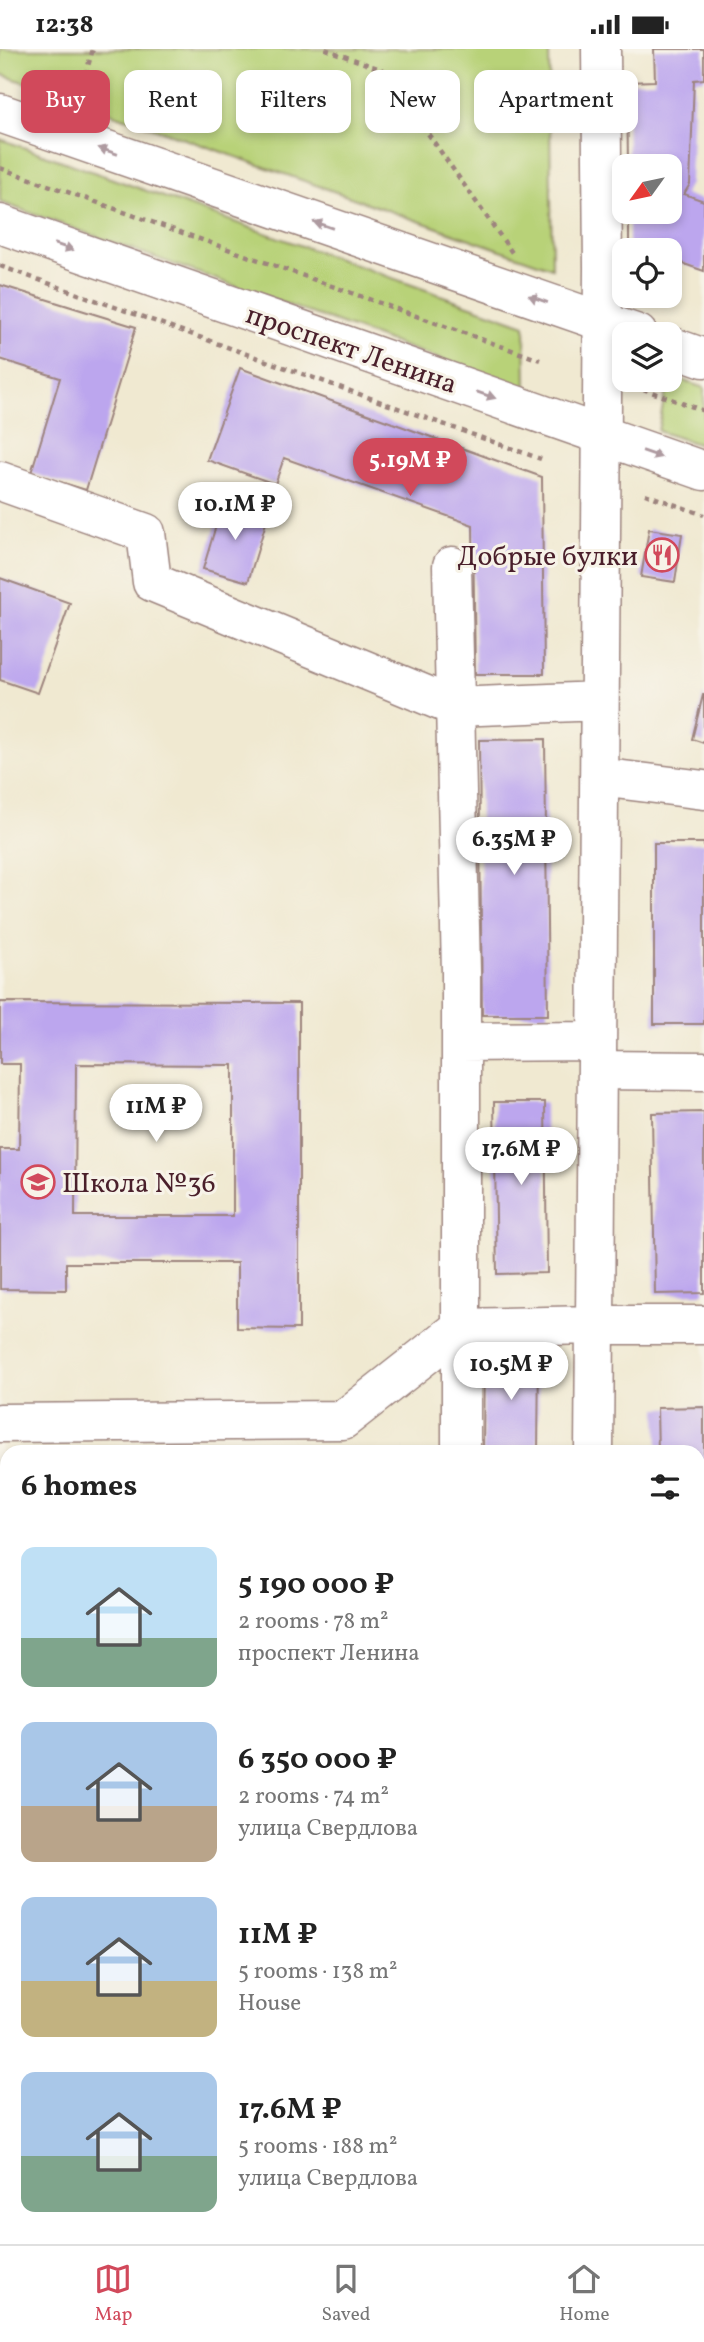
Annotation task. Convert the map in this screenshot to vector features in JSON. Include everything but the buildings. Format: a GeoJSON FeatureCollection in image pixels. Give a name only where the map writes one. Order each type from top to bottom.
{"type":"FeatureCollection","features":[{"type":"Feature","properties":{"kind":"main road"},"geometry":{"type":"LineString","coordinates":[[594,1445],[602,322],[601,49]]}},
{"type":"Feature","properties":{"kind":"main road"},"geometry":{"type":"LineString","coordinates":[[0,113],[612,325]]}},
{"type":"Feature","properties":{"kind":"main road","name":"проспект Ленина"},"geometry":{"type":"LineString","coordinates":[[0,224],[704,471]]}},
{"type":"Feature","properties":{"kind":"main road"},"geometry":{"type":"LineString","coordinates":[[682,350],[704,358]]}},
{"type":"Feature","properties":{"kind":"main road"},"geometry":{"type":"LineString","coordinates":[[0,481],[146,533],[152,582],[455,706],[599,701]]}},
{"type":"Feature","properties":{"kind":"main road"},"geometry":{"type":"LineString","coordinates":[[452,566],[461,1042],[461,1445]]}},
{"type":"Feature","properties":{"kind":"main road"},"geometry":{"type":"LineString","coordinates":[[599,777],[704,790]]}},
{"type":"Feature","properties":{"kind":"main road"},"geometry":{"type":"LineString","coordinates":[[461,1042],[597,1056],[704,1071]]}},
{"type":"Feature","properties":{"kind":"main road"},"geometry":{"type":"LineString","coordinates":[[0,1423],[343,1420],[460,1328],[704,1325]]}},
{"type":"Feature","properties":{"kind":"path"},"geometry":{"type":"LineString","coordinates":[[87,70],[93,49]]}},
{"type":"Feature","properties":{"kind":"path"},"geometry":{"type":"LineString","coordinates":[[325,49],[383,70],[514,254]]}},
{"type":"Feature","properties":{"kind":"path"},"geometry":{"type":"LineString","coordinates":[[0,168],[540,360]]}},
{"type":"Feature","properties":{"kind":"path"},"geometry":{"type":"LineString","coordinates":[[0,266],[541,459]]}},
{"type":"Feature","properties":{"kind":"path"},"geometry":{"type":"LineString","coordinates":[[651,392],[704,411]]}},
{"type":"Feature","properties":{"kind":"path"},"geometry":{"type":"LineString","coordinates":[[645,494],[704,515]]}},
{"type":"Feature","properties":{"kind":"green space"},"geometry":{"type":"Polygon","coordinates":[[[0,49],[549,49],[549,70],[474,70],[474,133],[550,133],[552,268],[168,133],[222,133],[222,70],[124,70],[124,118],[110,113],[110,70],[21,70],[21,81],[0,74],[0,49]]]}},
{"type":"Feature","properties":{"kind":"green space"},"geometry":{"type":"Polygon","coordinates":[[[0,139],[525,325],[526,390],[0,202],[0,139]]]}},
{"type":"Feature","properties":{"kind":"green space"},"geometry":{"type":"Polygon","coordinates":[[[682,380],[704,388],[704,446],[658,431],[666,392],[682,392],[682,380]]]}},
{"type":"Feature","properties":{"kind":"place","name":"Добрые булки"},"geometry":{"type":"Point","coordinates":[662,555]}},
{"type":"Feature","properties":{"kind":"place","name":"Школа №36"},"geometry":{"type":"Point","coordinates":[38,1182]}}]}
